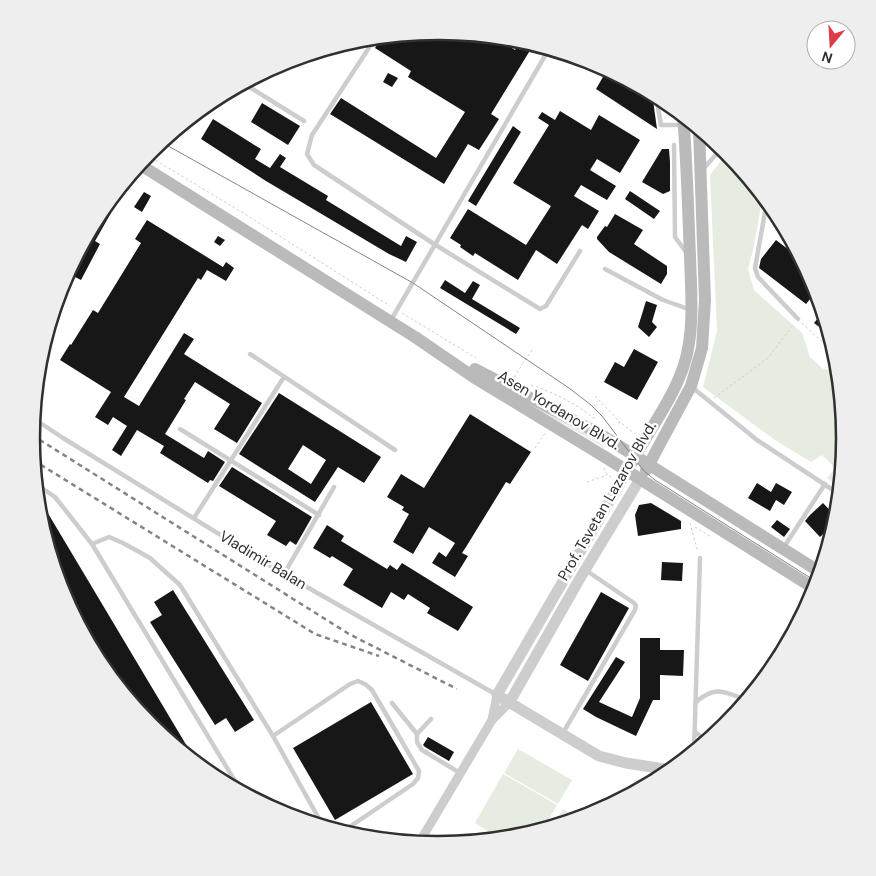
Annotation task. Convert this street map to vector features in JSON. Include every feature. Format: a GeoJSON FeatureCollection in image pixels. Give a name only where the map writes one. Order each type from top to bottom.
{"type":"FeatureCollection","features":[{"type":"Feature","properties":{"kind":"main road","name":"Prof. Tsvetan Lazarov Blvd."},"geometry":{"type":"LineString","coordinates":[[627,471],[678,382],[689,345],[692,310],[683,125]]}},
{"type":"Feature","properties":{"kind":"main road","name":"Prof. Tsvetan Lazarov Blvd."},"geometry":{"type":"LineString","coordinates":[[640,479],[691,386],[702,348],[706,300],[699,139]]}},
{"type":"Feature","properties":{"kind":"main road","name":"Asen Yordanov Blvd."},"geometry":{"type":"LineString","coordinates":[[146,168],[393,316],[415,337],[475,378],[808,585]]}},
{"type":"Feature","properties":{"kind":"main road","name":"Asen Yordanov Blvd."},"geometry":{"type":"LineString","coordinates":[[415,337],[600,434],[814,568]]}},
{"type":"Feature","properties":{"kind":"street","name":"Prof. Tsvetan Lazarov Blvd."},"geometry":{"type":"LineString","coordinates":[[497,695],[627,471]]}},
{"type":"Feature","properties":{"kind":"street","name":"Prof. Tsvetan Lazarov Blvd."},"geometry":{"type":"LineString","coordinates":[[510,703],[585,570],[640,479]]}},
{"type":"Feature","properties":{"kind":"street"},"geometry":{"type":"LineString","coordinates":[[492,720],[497,695],[599,756],[626,764],[660,768]]}},
{"type":"Feature","properties":{"kind":"street"},"geometry":{"type":"LineString","coordinates":[[423,835],[492,720],[510,703]]}},
{"type":"Feature","properties":{"kind":"lane"},"geometry":{"type":"LineString","coordinates":[[370,46],[312,135],[307,154],[314,166],[434,244],[540,309],[546,306],[580,251]]}},
{"type":"Feature","properties":{"kind":"lane"},"geometry":{"type":"LineString","coordinates":[[393,316],[545,55]]}},
{"type":"Feature","properties":{"kind":"lane"},"geometry":{"type":"LineString","coordinates":[[251,88],[304,121]]}},
{"type":"Feature","properties":{"kind":"lane"},"geometry":{"type":"LineString","coordinates":[[658,106],[661,125],[679,121]]}},
{"type":"Feature","properties":{"kind":"lane"},"geometry":{"type":"LineString","coordinates":[[674,145],[675,237],[690,257]]}},
{"type":"Feature","properties":{"kind":"lane"},"geometry":{"type":"LineString","coordinates":[[687,172],[701,172],[716,155]]}},
{"type":"Feature","properties":{"kind":"lane"},"geometry":{"type":"LineString","coordinates":[[765,212],[755,268],[758,277],[798,319]]}},
{"type":"Feature","properties":{"kind":"lane"},"geometry":{"type":"LineString","coordinates":[[605,268],[663,300],[692,310],[700,315],[705,324]]}},
{"type":"Feature","properties":{"kind":"lane"},"geometry":{"type":"LineString","coordinates":[[250,354],[395,450]]}},
{"type":"Feature","properties":{"kind":"lane"},"geometry":{"type":"LineString","coordinates":[[194,518],[284,377]]}},
{"type":"Feature","properties":{"kind":"lane"},"geometry":{"type":"LineString","coordinates":[[691,386],[757,440],[833,489]]}},
{"type":"Feature","properties":{"kind":"lane","name":"Vladimir Balan"},"geometry":{"type":"LineString","coordinates":[[41,423],[284,574],[497,695]]}},
{"type":"Feature","properties":{"kind":"lane"},"geometry":{"type":"LineString","coordinates":[[180,429],[319,515]]}},
{"type":"Feature","properties":{"kind":"lane"},"geometry":{"type":"LineString","coordinates":[[783,549],[826,484]]}},
{"type":"Feature","properties":{"kind":"lane"},"geometry":{"type":"LineString","coordinates":[[284,574],[334,487]]}},
{"type":"Feature","properties":{"kind":"lane"},"geometry":{"type":"LineString","coordinates":[[43,489],[55,497],[92,544],[233,779]]}},
{"type":"Feature","properties":{"kind":"lane"},"geometry":{"type":"LineString","coordinates":[[92,544],[109,537],[123,542],[150,558],[180,585],[273,736],[318,817]]}},
{"type":"Feature","properties":{"kind":"lane"},"geometry":{"type":"LineString","coordinates":[[694,742],[700,558]]}},
{"type":"Feature","properties":{"kind":"lane"},"geometry":{"type":"LineString","coordinates":[[562,735],[636,606],[634,602],[585,570]]}},
{"type":"Feature","properties":{"kind":"lane"},"geometry":{"type":"LineString","coordinates":[[273,736],[350,684],[358,681],[372,690],[420,771],[418,778],[413,784],[351,826]]}},
{"type":"Feature","properties":{"kind":"lane"},"geometry":{"type":"LineString","coordinates":[[696,702],[706,694],[717,690],[739,697]]}},
{"type":"Feature","properties":{"kind":"lane"},"geometry":{"type":"LineString","coordinates":[[392,703],[417,734],[417,742],[422,750],[460,773]]}},
{"type":"Feature","properties":{"kind":"lane"},"geometry":{"type":"LineString","coordinates":[[417,734],[431,719]]}},
{"type":"Feature","properties":{"kind":"lane"},"geometry":{"type":"LineString","coordinates":[[695,732],[701,736]]}},
{"type":"Feature","properties":{"kind":"path"},"geometry":{"type":"LineString","coordinates":[[155,160],[248,216],[393,316],[479,359]]}},
{"type":"Feature","properties":{"kind":"path"},"geometry":{"type":"LineString","coordinates":[[710,401],[768,358],[798,319],[824,344]]}},
{"type":"Feature","properties":{"kind":"path"},"geometry":{"type":"LineString","coordinates":[[510,376],[514,378],[532,350]]}},
{"type":"Feature","properties":{"kind":"path"},"geometry":{"type":"LineString","coordinates":[[528,384],[550,391],[585,411],[598,421]]}},
{"type":"Feature","properties":{"kind":"path"},"geometry":{"type":"LineString","coordinates":[[595,396],[619,423],[637,436]]}},
{"type":"Feature","properties":{"kind":"path"},"geometry":{"type":"LineString","coordinates":[[535,448],[546,430]]}},
{"type":"Feature","properties":{"kind":"path"},"geometry":{"type":"LineString","coordinates":[[604,464],[607,474],[614,480]]}},
{"type":"Feature","properties":{"kind":"path"},"geometry":{"type":"LineString","coordinates":[[587,482],[607,474]]}},
{"type":"Feature","properties":{"kind":"path"},"geometry":{"type":"LineString","coordinates":[[687,518],[700,558]]}},
{"type":"Feature","properties":{"kind":"shaded area"},"geometry":{"type":"Polygon","coordinates":[[[722,160],[761,206],[748,269],[754,290],[802,333],[810,357],[823,369],[830,370],[835,412],[835,468],[822,455],[811,462],[775,440],[703,387],[717,331],[710,175],[722,160]]]}},
{"type":"Feature","properties":{"kind":"shaded area"},"geometry":{"type":"Polygon","coordinates":[[[501,386],[603,441],[603,447],[527,405],[501,386]]]}},
{"type":"Feature","properties":{"kind":"shaded area"},"geometry":{"type":"Polygon","coordinates":[[[835,468],[834,483],[827,478],[835,468]]]}},
{"type":"Feature","properties":{"kind":"shaded area"},"geometry":{"type":"Polygon","coordinates":[[[518,749],[572,780],[558,804],[504,773],[518,749]]]}},
{"type":"Feature","properties":{"kind":"shaded area"},"geometry":{"type":"Polygon","coordinates":[[[503,774],[557,805],[548,820],[516,828],[491,833],[475,823],[503,774]]]}},
{"type":"Feature","properties":{"kind":"shaded area"},"geometry":{"type":"Polygon","coordinates":[[[563,809],[571,813],[566,815],[558,817],[563,809]]]}},
{"type":"Feature","properties":{"kind":"building"},"geometry":{"type":"Polygon","coordinates":[[[438,40],[490,43],[510,47],[515,50],[516,48],[530,51],[491,114],[499,119],[479,150],[468,144],[444,184],[330,114],[341,98],[436,158],[465,112],[408,77],[411,71],[375,48],[377,45],[386,43],[438,40]]]}},
{"type":"Feature","properties":{"kind":"building"},"geometry":{"type":"Polygon","coordinates":[[[388,73],[398,78],[392,87],[383,82],[388,73]]]}},
{"type":"Feature","properties":{"kind":"building"},"geometry":{"type":"Polygon","coordinates":[[[603,76],[653,103],[657,129],[596,89],[603,76]]]}},
{"type":"Feature","properties":{"kind":"building"},"geometry":{"type":"Polygon","coordinates":[[[262,103],[300,126],[288,145],[251,122],[262,103]]]}},
{"type":"Feature","properties":{"kind":"building"},"geometry":{"type":"Polygon","coordinates":[[[560,111],[591,130],[599,115],[640,140],[620,173],[597,159],[590,170],[616,186],[607,200],[581,185],[574,196],[599,211],[588,229],[582,225],[557,264],[536,250],[518,280],[475,253],[473,256],[450,238],[468,209],[526,245],[551,206],[513,183],[549,125],[538,118],[542,112],[555,120],[560,111]]]}},
{"type":"Feature","properties":{"kind":"building"},"geometry":{"type":"Polygon","coordinates":[[[213,119],[261,149],[255,159],[270,168],[280,154],[286,158],[280,167],[328,196],[326,200],[401,246],[406,236],[417,242],[406,262],[389,254],[266,181],[201,139],[213,119]]]}},
{"type":"Feature","properties":{"kind":"building"},"geometry":{"type":"Polygon","coordinates":[[[513,126],[521,132],[476,206],[468,201],[513,126]]]}},
{"type":"Feature","properties":{"kind":"building"},"geometry":{"type":"Polygon","coordinates":[[[662,149],[669,149],[670,162],[670,191],[663,194],[642,182],[662,149]]]}},
{"type":"Feature","properties":{"kind":"building"},"geometry":{"type":"Polygon","coordinates":[[[630,191],[660,211],[654,219],[625,199],[630,191]]]}},
{"type":"Feature","properties":{"kind":"building"},"geometry":{"type":"Polygon","coordinates":[[[144,192],[151,196],[142,212],[134,207],[144,192]]]}},
{"type":"Feature","properties":{"kind":"building"},"geometry":{"type":"Polygon","coordinates":[[[110,213],[95,241],[100,244],[81,280],[74,277],[93,239],[110,213]]]}},
{"type":"Feature","properties":{"kind":"building"},"geometry":{"type":"Polygon","coordinates":[[[615,214],[643,230],[634,244],[667,266],[667,274],[661,284],[609,252],[597,239],[615,214]]]}},
{"type":"Feature","properties":{"kind":"building"},"geometry":{"type":"Polygon","coordinates":[[[147,220],[223,267],[226,262],[234,268],[226,281],[207,270],[201,280],[198,278],[124,397],[139,406],[184,333],[194,339],[184,354],[262,403],[237,443],[214,429],[230,404],[195,382],[165,434],[204,458],[208,451],[225,462],[213,481],[210,480],[208,483],[160,453],[164,446],[137,430],[121,456],[112,450],[127,426],[113,417],[108,425],[95,417],[111,392],[60,360],[93,310],[98,313],[141,243],[135,239],[147,220]]]}},
{"type":"Feature","properties":{"kind":"building"},"geometry":{"type":"Polygon","coordinates":[[[218,236],[225,240],[220,246],[214,242],[218,236]]]}},
{"type":"Feature","properties":{"kind":"building"},"geometry":{"type":"Polygon","coordinates":[[[776,240],[789,250],[811,298],[806,304],[759,268],[761,259],[776,240]]]}},
{"type":"Feature","properties":{"kind":"building"},"geometry":{"type":"Polygon","coordinates":[[[445,280],[465,293],[473,281],[480,285],[472,299],[520,328],[516,334],[440,288],[445,280]]]}},
{"type":"Feature","properties":{"kind":"building"},"geometry":{"type":"Polygon","coordinates":[[[646,301],[657,305],[652,322],[657,327],[649,337],[638,327],[646,301]]]}},
{"type":"Feature","properties":{"kind":"building"},"geometry":{"type":"Polygon","coordinates":[[[817,319],[820,327],[814,323],[817,319]]]}},
{"type":"Feature","properties":{"kind":"building"},"geometry":{"type":"Polygon","coordinates":[[[634,349],[658,362],[637,400],[604,382],[615,362],[624,367],[634,349]]]}},
{"type":"Feature","properties":{"kind":"building"},"geometry":{"type":"Polygon","coordinates":[[[279,393],[381,457],[364,483],[338,467],[315,502],[239,454],[279,393]],[[303,445],[288,469],[311,484],[326,460],[303,445]]]}},
{"type":"Feature","properties":{"kind":"building"},"geometry":{"type":"Polygon","coordinates":[[[470,414],[531,452],[510,484],[506,482],[462,553],[468,556],[455,577],[432,563],[439,552],[446,557],[455,543],[429,527],[413,554],[393,542],[409,514],[402,510],[404,507],[387,497],[401,474],[424,488],[470,414]]]}},
{"type":"Feature","properties":{"kind":"building"},"geometry":{"type":"Polygon","coordinates":[[[232,467],[312,517],[296,545],[290,541],[286,546],[267,535],[276,521],[219,486],[232,467]]]}},
{"type":"Feature","properties":{"kind":"building"},"geometry":{"type":"Polygon","coordinates":[[[757,483],[771,492],[776,483],[792,492],[784,505],[776,500],[770,511],[748,498],[757,483]]]}},
{"type":"Feature","properties":{"kind":"building"},"geometry":{"type":"Polygon","coordinates":[[[651,503],[681,521],[681,529],[638,536],[635,515],[639,505],[651,503]]]}},
{"type":"Feature","properties":{"kind":"building"},"geometry":{"type":"Polygon","coordinates":[[[823,503],[829,510],[824,533],[820,537],[805,521],[823,503]]]}},
{"type":"Feature","properties":{"kind":"building"},"geometry":{"type":"Polygon","coordinates":[[[47,512],[187,746],[139,700],[122,680],[93,637],[70,590],[61,566],[47,512]]]}},
{"type":"Feature","properties":{"kind":"building"},"geometry":{"type":"Polygon","coordinates":[[[777,520],[790,529],[784,537],[771,527],[777,520]]]}},
{"type":"Feature","properties":{"kind":"building"},"geometry":{"type":"Polygon","coordinates":[[[327,525],[344,536],[341,541],[387,569],[390,565],[397,570],[402,563],[473,607],[458,631],[427,613],[430,608],[408,594],[404,600],[391,592],[382,608],[343,585],[353,569],[332,556],[330,558],[313,548],[327,525]]]}},
{"type":"Feature","properties":{"kind":"building"},"geometry":{"type":"Polygon","coordinates":[[[662,562],[683,563],[682,581],[661,580],[662,562]]]}},
{"type":"Feature","properties":{"kind":"building"},"geometry":{"type":"Polygon","coordinates":[[[173,590],[254,720],[235,732],[226,718],[215,725],[150,622],[162,615],[154,602],[173,590]]]}},
{"type":"Feature","properties":{"kind":"building"},"geometry":{"type":"Polygon","coordinates":[[[601,592],[629,608],[588,681],[560,665],[601,592]]]}},
{"type":"Feature","properties":{"kind":"building"},"geometry":{"type":"Polygon","coordinates":[[[640,638],[660,638],[660,650],[684,650],[683,676],[660,675],[660,700],[653,700],[636,736],[583,709],[616,657],[625,662],[599,702],[632,717],[640,698],[640,638]]]}},
{"type":"Feature","properties":{"kind":"building"},"geometry":{"type":"Polygon","coordinates":[[[371,702],[413,774],[335,820],[293,748],[371,702]]]}},
{"type":"Feature","properties":{"kind":"building"},"geometry":{"type":"Polygon","coordinates":[[[428,737],[454,752],[449,761],[423,745],[428,737]]]}},
{"type":"Feature","properties":{"kind":"tram line"},"geometry":{"type":"LineString","coordinates":[[168,146],[413,283],[569,388],[591,405],[602,416],[643,470],[655,480],[811,578]]}},
{"type":"Feature","properties":{"kind":"railway"},"geometry":{"type":"LineString","coordinates":[[40,440],[349,634],[457,689]]}},
{"type":"Feature","properties":{"kind":"railway"},"geometry":{"type":"LineString","coordinates":[[41,465],[315,634],[379,656]]}}]}
